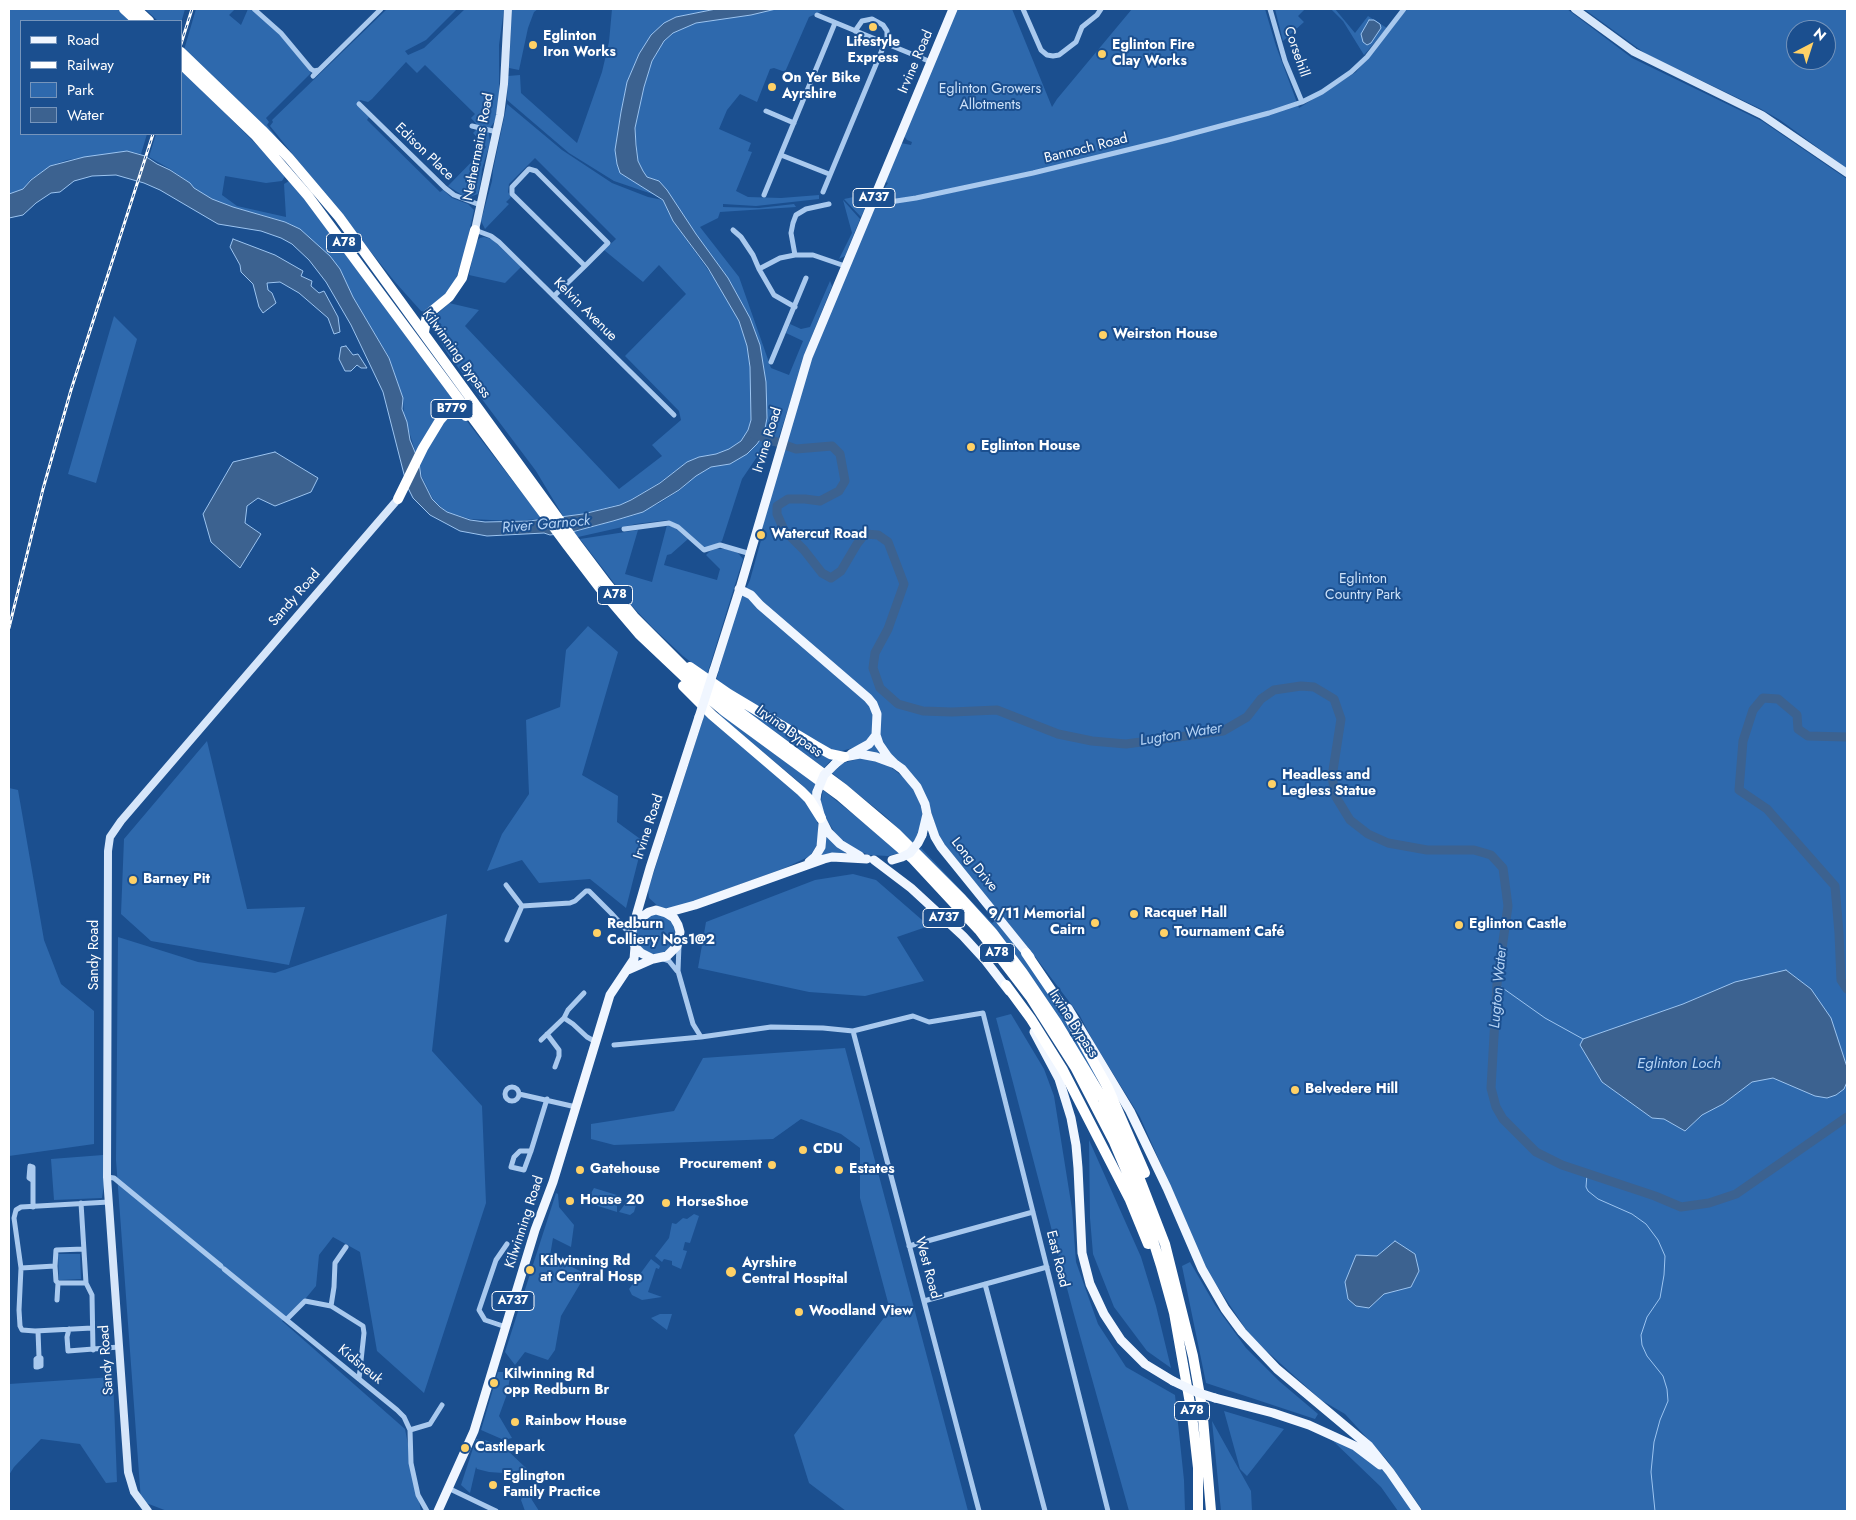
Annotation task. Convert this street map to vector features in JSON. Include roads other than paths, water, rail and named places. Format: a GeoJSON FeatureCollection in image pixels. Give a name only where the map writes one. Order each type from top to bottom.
{"type":"FeatureCollection","features":[{"type":"Feature","properties":{"kind":"highway"},"geometry":{"type":"LineString","coordinates":[[124,9],[136,20]]}},
{"type":"Feature","properties":{"kind":"highway"},"geometry":{"type":"LineString","coordinates":[[136,9],[148,20]]}},
{"type":"Feature","properties":{"kind":"highway","name":"Kilwinning Bypass"},"geometry":{"type":"LineString","coordinates":[[182,53],[262,130],[311,184],[364,249],[424,332],[599,587],[639,634],[696,684]]}},
{"type":"Feature","properties":{"kind":"highway","name":"Kilwinning Bypass"},"geometry":{"type":"LineString","coordinates":[[182,65],[256,136],[308,196],[487,439],[542,503]]}},
{"type":"Feature","properties":{"kind":"highway"},"geometry":{"type":"LineString","coordinates":[[424,332],[427,315],[449,297],[466,270],[474,230]]}},
{"type":"Feature","properties":{"kind":"highway"},"geometry":{"type":"LineString","coordinates":[[407,310],[427,315]]}},
{"type":"Feature","properties":{"kind":"highway","name":"B779"},"geometry":{"type":"LineString","coordinates":[[398,498],[423,448],[447,412],[454,409],[461,410],[487,439]]}},
{"type":"Feature","properties":{"kind":"highway","name":"Kilwinning Bypass"},"geometry":{"type":"LineString","coordinates":[[571,544],[696,684]]}},
{"type":"Feature","properties":{"kind":"highway"},"geometry":{"type":"LineString","coordinates":[[639,634],[657,659],[712,714],[801,790],[809,799],[822,821]]}},
{"type":"Feature","properties":{"kind":"highway"},"geometry":{"type":"LineString","coordinates":[[659,644],[729,694],[816,746],[830,754],[847,756]]}},
{"type":"Feature","properties":{"kind":"highway","name":"Irvine Bypass"},"geometry":{"type":"LineString","coordinates":[[696,684],[844,789],[940,876],[992,932],[1057,1023],[1103,1099],[1136,1169],[1165,1244],[1193,1356],[1202,1406],[1211,1511]]}},
{"type":"Feature","properties":{"kind":"highway","name":"Irvine Bypass"},"geometry":{"type":"LineString","coordinates":[[696,684],[724,711],[840,796],[913,859],[954,902],[1016,977],[1075,1067],[1114,1142],[1144,1215],[1161,1266],[1174,1313],[1192,1415],[1198,1468],[1198,1511]]}},
{"type":"Feature","properties":{"kind":"highway"},"geometry":{"type":"LineString","coordinates":[[1026,953],[1066,1012],[1108,1088],[1139,1158],[1156,1203],[1165,1244]]}},
{"type":"Feature","properties":{"kind":"highway"},"geometry":{"type":"LineString","coordinates":[[1006,985],[1031,1018],[1047,1044],[1108,1156],[1130,1200],[1174,1313]]}},
{"type":"Feature","properties":{"kind":"main road","name":"Nethermains Road"},"geometry":{"type":"LineString","coordinates":[[474,230],[497,132],[504,84],[508,9]]}},
{"type":"Feature","properties":{"kind":"main road","name":"Irvine Road"},"geometry":{"type":"LineString","coordinates":[[634,923],[698,717],[752,554],[776,461],[808,357],[953,9]]}},
{"type":"Feature","properties":{"kind":"main road"},"geometry":{"type":"LineString","coordinates":[[1575,9],[1634,52],[1762,115],[1847,172]]}},
{"type":"Feature","properties":{"kind":"main road","name":"Sandy Road"},"geometry":{"type":"LineString","coordinates":[[148,1511],[134,1492],[128,1472],[107,1177],[108,851],[110,838],[121,821],[398,498]]}},
{"type":"Feature","properties":{"kind":"main road"},"geometry":{"type":"LineString","coordinates":[[666,913],[695,906],[832,857],[892,860],[902,857],[910,853],[922,835],[927,814],[925,804],[909,776],[894,764],[883,751],[877,728],[875,708],[868,698],[760,605],[751,595],[747,588],[747,580],[752,554]]}},
{"type":"Feature","properties":{"kind":"main road"},"geometry":{"type":"LineString","coordinates":[[738,593],[751,595]]}},
{"type":"Feature","properties":{"kind":"main road"},"geometry":{"type":"LineString","coordinates":[[738,593],[760,605]]}},
{"type":"Feature","properties":{"kind":"main road"},"geometry":{"type":"LineString","coordinates":[[871,860],[840,844],[828,832],[822,821],[816,800],[824,775],[835,764],[869,744],[877,728]]}},
{"type":"Feature","properties":{"kind":"main road"},"geometry":{"type":"LineString","coordinates":[[847,756],[876,756],[894,764]]}},
{"type":"Feature","properties":{"kind":"main road","name":"Long Drive"},"geometry":{"type":"LineString","coordinates":[[927,814],[941,847],[1026,953],[1075,1018],[1130,1111],[1167,1188],[1202,1269],[1225,1309],[1245,1335],[1277,1369],[1369,1446],[1417,1511]]}},
{"type":"Feature","properties":{"kind":"main road"},"geometry":{"type":"LineString","coordinates":[[808,864],[821,847],[822,821]]}},
{"type":"Feature","properties":{"kind":"main road","name":"A737"},"geometry":{"type":"LineString","coordinates":[[871,860],[883,865],[938,912],[980,954],[1006,985]]}},
{"type":"Feature","properties":{"kind":"main road"},"geometry":{"type":"LineString","coordinates":[[643,891],[647,900],[656,910],[674,918],[680,935]]}},
{"type":"Feature","properties":{"kind":"main road"},"geometry":{"type":"LineString","coordinates":[[626,971],[673,952],[687,913],[695,906]]}},
{"type":"Feature","properties":{"kind":"main road"},"geometry":{"type":"LineString","coordinates":[[634,923],[643,915],[656,910]]}},
{"type":"Feature","properties":{"kind":"main road","name":"A737"},"geometry":{"type":"LineString","coordinates":[[634,923],[632,937],[635,947]]}},
{"type":"Feature","properties":{"kind":"main road"},"geometry":{"type":"LineString","coordinates":[[635,947],[641,953],[656,959]]}},
{"type":"Feature","properties":{"kind":"main road","name":"Kilwinning Road"},"geometry":{"type":"LineString","coordinates":[[438,1511],[474,1431],[535,1230],[553,1182],[610,995],[634,959],[635,947]]}},
{"type":"Feature","properties":{"kind":"main road"},"geometry":{"type":"LineString","coordinates":[[1006,985],[1052,1065],[1064,1094],[1076,1145],[1082,1253],[1090,1284],[1104,1314],[1121,1340],[1146,1364],[1173,1381],[1196,1392],[1273,1413],[1309,1426],[1354,1446],[1390,1472]]}},
{"type":"Feature","properties":{"kind":"street"},"geometry":{"type":"LineString","coordinates":[[254,9],[281,33],[311,69],[314,71],[319,69]]}},
{"type":"Feature","properties":{"kind":"street"},"geometry":{"type":"LineString","coordinates":[[313,76],[381,9]]}},
{"type":"Feature","properties":{"kind":"street"},"geometry":{"type":"LineString","coordinates":[[1023,9],[1041,50],[1053,56],[1058,55],[1076,42],[1082,27],[1097,16],[1101,9]]}},
{"type":"Feature","properties":{"kind":"street","name":"Corsehill"},"geometry":{"type":"LineString","coordinates":[[1270,9],[1285,61],[1302,102]]}},
{"type":"Feature","properties":{"kind":"street","name":"Bannoch Road"},"geometry":{"type":"LineString","coordinates":[[872,202],[883,203],[916,198],[1033,173],[1168,140],[1269,113],[1302,102],[1322,92],[1351,72],[1367,57],[1404,9]]}},
{"type":"Feature","properties":{"kind":"street"},"geometry":{"type":"LineString","coordinates":[[817,15],[931,62]]}},
{"type":"Feature","properties":{"kind":"street"},"geometry":{"type":"LineString","coordinates":[[823,192],[887,38],[883,25],[876,20],[868,18],[859,23],[855,31]]}},
{"type":"Feature","properties":{"kind":"street"},"geometry":{"type":"LineString","coordinates":[[764,195],[835,23]]}},
{"type":"Feature","properties":{"kind":"street","name":"Edison Place"},"geometry":{"type":"LineString","coordinates":[[360,104],[445,188],[454,195],[480,206]]}},
{"type":"Feature","properties":{"kind":"street"},"geometry":{"type":"LineString","coordinates":[[766,111],[794,123]]}},
{"type":"Feature","properties":{"kind":"street"},"geometry":{"type":"LineString","coordinates":[[472,126],[497,132]]}},
{"type":"Feature","properties":{"kind":"street"},"geometry":{"type":"LineString","coordinates":[[781,155],[829,174]]}},
{"type":"Feature","properties":{"kind":"street"},"geometry":{"type":"LineString","coordinates":[[554,296],[585,266],[608,243],[536,171],[529,169],[512,186],[512,194],[585,266]]}},
{"type":"Feature","properties":{"kind":"street"},"geometry":{"type":"LineString","coordinates":[[795,255],[791,233],[792,222],[796,215],[806,209],[829,204]]}},
{"type":"Feature","properties":{"kind":"street","name":"Kelvin Avenue"},"geometry":{"type":"LineString","coordinates":[[474,230],[491,236],[499,242],[674,415]]}},
{"type":"Feature","properties":{"kind":"street"},"geometry":{"type":"LineString","coordinates":[[734,230],[748,248],[774,295],[795,307]]}},
{"type":"Feature","properties":{"kind":"street"},"geometry":{"type":"LineString","coordinates":[[759,270],[780,258],[795,255],[813,255],[845,266]]}},
{"type":"Feature","properties":{"kind":"street"},"geometry":{"type":"LineString","coordinates":[[771,362],[806,278]]}},
{"type":"Feature","properties":{"kind":"street"},"geometry":{"type":"LineString","coordinates":[[624,529],[669,523],[678,527],[704,550],[720,545],[752,554]]}},
{"type":"Feature","properties":{"kind":"street"},"geometry":{"type":"LineString","coordinates":[[506,885],[522,906]]}},
{"type":"Feature","properties":{"kind":"street"},"geometry":{"type":"LineString","coordinates":[[522,906],[570,903],[586,891],[589,891],[611,912],[632,937]]}},
{"type":"Feature","properties":{"kind":"street"},"geometry":{"type":"LineString","coordinates":[[507,940],[522,906]]}},
{"type":"Feature","properties":{"kind":"street"},"geometry":{"type":"LineString","coordinates":[[619,921],[634,923]]}},
{"type":"Feature","properties":{"kind":"street"},"geometry":{"type":"LineString","coordinates":[[680,935],[678,971],[693,1024],[702,1037]]}},
{"type":"Feature","properties":{"kind":"street"},"geometry":{"type":"LineString","coordinates":[[656,959],[669,961],[678,971]]}},
{"type":"Feature","properties":{"kind":"street"},"geometry":{"type":"LineString","coordinates":[[541,1040],[564,1018],[568,1010],[584,993]]}},
{"type":"Feature","properties":{"kind":"street","name":"East Road"},"geometry":{"type":"LineString","coordinates":[[854,1031],[913,1016],[929,1022],[983,1013],[1108,1511]]}},
{"type":"Feature","properties":{"kind":"street"},"geometry":{"type":"LineString","coordinates":[[564,1018],[573,1024],[586,1038],[596,1042]]}},
{"type":"Feature","properties":{"kind":"street"},"geometry":{"type":"LineString","coordinates":[[614,1045],[702,1037],[771,1027],[823,1028],[854,1031]]}},
{"type":"Feature","properties":{"kind":"street","name":"West Road"},"geometry":{"type":"LineString","coordinates":[[854,1031],[979,1511]]}},
{"type":"Feature","properties":{"kind":"street"},"geometry":{"type":"LineString","coordinates":[[547,1034],[559,1050],[555,1067]]}},
{"type":"Feature","properties":{"kind":"street"},"geometry":{"type":"LineString","coordinates":[[519,1094],[576,1107]]}},
{"type":"Feature","properties":{"kind":"street"},"geometry":{"type":"LineString","coordinates":[[531,1151],[520,1151],[514,1156],[511,1167],[524,1170],[531,1151],[547,1099]]}},
{"type":"Feature","properties":{"kind":"street","name":"Kidsneuk"},"geometry":{"type":"LineString","coordinates":[[107,1177],[114,1178],[397,1410],[404,1418],[410,1430],[413,1471],[418,1495],[427,1511]]}},
{"type":"Feature","properties":{"kind":"street"},"geometry":{"type":"LineString","coordinates":[[32,1180],[33,1207]]}},
{"type":"Feature","properties":{"kind":"street"},"geometry":{"type":"LineString","coordinates":[[92,1328],[22,1330],[20,1326],[19,1292],[21,1268],[14,1218],[16,1210],[21,1207],[109,1202]]}},
{"type":"Feature","properties":{"kind":"street"},"geometry":{"type":"LineString","coordinates":[[81,1203],[86,1283],[92,1295],[93,1350]]}},
{"type":"Feature","properties":{"kind":"street"},"geometry":{"type":"LineString","coordinates":[[910,1246],[1033,1212]]}},
{"type":"Feature","properties":{"kind":"street"},"geometry":{"type":"LineString","coordinates":[[506,1327],[485,1320],[479,1310],[496,1260],[507,1244]]}},
{"type":"Feature","properties":{"kind":"street"},"geometry":{"type":"LineString","coordinates":[[331,1306],[334,1286],[334,1263],[346,1247]]}},
{"type":"Feature","properties":{"kind":"street"},"geometry":{"type":"LineString","coordinates":[[57,1300],[56,1250],[84,1250]]}},
{"type":"Feature","properties":{"kind":"street"},"geometry":{"type":"LineString","coordinates":[[21,1268],[56,1266]]}},
{"type":"Feature","properties":{"kind":"street"},"geometry":{"type":"LineString","coordinates":[[924,1301],[1047,1267]]}},
{"type":"Feature","properties":{"kind":"street"},"geometry":{"type":"LineString","coordinates":[[58,1283],[86,1283]]}},
{"type":"Feature","properties":{"kind":"street"},"geometry":{"type":"LineString","coordinates":[[985,1284],[1045,1511]]}},
{"type":"Feature","properties":{"kind":"street"},"geometry":{"type":"LineString","coordinates":[[287,1319],[304,1301],[331,1306],[363,1326],[364,1334],[359,1379]]}},
{"type":"Feature","properties":{"kind":"street"},"geometry":{"type":"LineString","coordinates":[[69,1328],[67,1337],[68,1351],[119,1347]]}},
{"type":"Feature","properties":{"kind":"street"},"geometry":{"type":"LineString","coordinates":[[38,1331],[39,1357]]}},
{"type":"Feature","properties":{"kind":"street"},"geometry":{"type":"LineString","coordinates":[[410,1430],[430,1424],[442,1405]]}},
{"type":"Feature","properties":{"kind":"street"},"geometry":{"type":"LineString","coordinates":[[448,1488],[496,1511]]}},
{"type":"Feature","properties":{"kind":"water","name":"River Garnock"},"geometry":{"type":"Polygon","coordinates":[[[716,9],[776,9],[751,15],[696,23],[673,33],[664,41],[652,61],[644,87],[635,128],[636,145],[638,161],[643,171],[647,177],[659,181],[667,190],[728,278],[750,318],[760,345],[766,382],[767,418],[764,434],[747,454],[730,464],[711,467],[679,490],[643,512],[613,521],[572,532],[550,535],[544,533],[487,536],[460,531],[430,515],[413,498],[407,486],[383,392],[351,325],[326,282],[309,260],[292,244],[281,238],[261,231],[218,224],[160,190],[116,175],[92,176],[74,181],[60,192],[51,193],[36,203],[23,215],[9,218],[9,194],[23,189],[31,180],[50,166],[84,157],[127,151],[145,156],[170,170],[212,199],[285,222],[300,229],[330,256],[340,269],[353,297],[389,358],[403,398],[402,409],[407,422],[410,440],[419,462],[421,477],[432,499],[440,507],[447,512],[470,520],[485,522],[529,521],[583,514],[620,505],[660,483],[687,462],[729,449],[741,441],[748,430],[751,420],[750,367],[747,346],[739,321],[708,268],[673,221],[663,200],[620,173],[615,150],[627,82],[639,54],[651,35],[664,23],[676,17],[716,9]]]}},
{"type":"Feature","properties":{"kind":"water"},"geometry":{"type":"Polygon","coordinates":[[[1369,20],[1374,20],[1380,24],[1381,28],[1371,43],[1367,45],[1363,42],[1361,34],[1369,20]]]}},
{"type":"Feature","properties":{"kind":"water"},"geometry":{"type":"Polygon","coordinates":[[[233,239],[275,255],[303,271],[301,276],[312,281],[311,286],[319,293],[324,291],[338,317],[340,332],[334,334],[328,318],[299,293],[280,282],[267,283],[268,290],[272,293],[276,303],[263,313],[259,307],[253,284],[241,272],[240,265],[230,247],[233,239]]]}},
{"type":"Feature","properties":{"kind":"water"},"geometry":{"type":"Polygon","coordinates":[[[346,346],[353,355],[358,354],[367,368],[361,368],[357,365],[351,371],[345,371],[339,359],[341,347],[346,346]]]}},
{"type":"Feature","properties":{"kind":"water"},"geometry":{"type":"Polygon","coordinates":[[[275,452],[318,478],[311,492],[275,506],[258,498],[247,506],[245,523],[261,534],[240,568],[211,542],[203,514],[233,462],[275,452]]]}},
{"type":"Feature","properties":{"kind":"water","name":"Eglinton Loch"},"geometry":{"type":"Polygon","coordinates":[[[1786,970],[1811,989],[1831,1018],[1847,1067],[1847,1082],[1844,1089],[1836,1095],[1827,1098],[1815,1096],[1773,1078],[1752,1082],[1723,1104],[1702,1115],[1685,1131],[1664,1119],[1652,1118],[1602,1082],[1580,1045],[1583,1039],[1683,1004],[1735,982],[1786,970]]]}},
{"type":"Feature","properties":{"kind":"water"},"geometry":{"type":"Polygon","coordinates":[[[1395,1241],[1415,1254],[1419,1271],[1411,1287],[1384,1294],[1369,1308],[1356,1306],[1348,1299],[1345,1282],[1356,1255],[1377,1256],[1395,1241]]]}},
{"type":"Feature","properties":{"kind":"waterway","name":"Lugton Water"},"geometry":{"type":"LineString","coordinates":[[754,434],[796,449],[832,446],[840,454],[845,481],[839,491],[820,501],[788,499],[777,506],[777,514],[784,530],[804,550],[822,573],[831,578],[841,571],[865,534],[878,535],[888,542],[904,584],[888,629],[875,653],[873,668],[880,688],[898,704],[923,711],[997,710],[1058,734],[1092,741],[1126,744],[1223,731],[1247,717],[1261,699],[1274,690],[1301,686],[1314,687],[1334,699],[1341,719],[1332,777],[1336,797],[1350,820],[1368,834],[1388,843],[1427,850],[1474,850],[1491,855],[1503,868],[1508,906],[1497,984],[1491,1088],[1496,1107],[1503,1119],[1536,1152],[1562,1165],[1655,1196],[1681,1207],[1709,1203],[1736,1194],[1847,1117]]}},
{"type":"Feature","properties":{"kind":"waterway","name":"Lugton Water"},"geometry":{"type":"LineString","coordinates":[[1847,737],[1808,736],[1798,729],[1797,715],[1778,699],[1763,698],[1753,710],[1743,741],[1739,790],[1767,809],[1835,886],[1841,980],[1847,989]]}},
{"type":"Feature","properties":{"kind":"waterway"},"geometry":{"type":"LineString","coordinates":[[1497,984],[1545,1018],[1583,1039]]}},
{"type":"Feature","properties":{"kind":"waterway"},"geometry":{"type":"LineString","coordinates":[[1587,1174],[1586,1187],[1588,1191],[1598,1199],[1632,1214],[1646,1224],[1658,1240],[1665,1256],[1660,1298],[1647,1317],[1641,1335],[1642,1345],[1647,1356],[1663,1376],[1668,1401],[1654,1442],[1651,1472],[1655,1511]]}},
{"type":"Feature","properties":{"kind":"railway"},"geometry":{"type":"LineString","coordinates":[[182,41],[192,9]]}},
{"type":"Feature","properties":{"kind":"railway"},"geometry":{"type":"LineString","coordinates":[[9,628],[43,489],[71,390],[153,135]]}},
{"type":"Feature","properties":{"kind":"place","name":"Lifestyle Express"},"geometry":{"type":"Point","coordinates":[873,27]}},
{"type":"Feature","properties":{"kind":"place","name":"Eglinton Iron Works"},"geometry":{"type":"Point","coordinates":[533,45]}},
{"type":"Feature","properties":{"kind":"place","name":"Eglinton Fire Clay Works"},"geometry":{"type":"Point","coordinates":[1102,54]}},
{"type":"Feature","properties":{"kind":"place","name":"On Yer Bike Ayrshire"},"geometry":{"type":"Point","coordinates":[772,87]}},
{"type":"Feature","properties":{"kind":"place","name":"Weirston House"},"geometry":{"type":"Point","coordinates":[1103,335]}},
{"type":"Feature","properties":{"kind":"place","name":"Eglinton House"},"geometry":{"type":"Point","coordinates":[971,447]}},
{"type":"Feature","properties":{"kind":"place","name":"Watercut Road"},"geometry":{"type":"Point","coordinates":[761,535]}},
{"type":"Feature","properties":{"kind":"place","name":"Headless and Legless Statue"},"geometry":{"type":"Point","coordinates":[1272,784]}},
{"type":"Feature","properties":{"kind":"place","name":"Barney Pit"},"geometry":{"type":"Point","coordinates":[133,880]}},
{"type":"Feature","properties":{"kind":"place","name":"Racquet Hall"},"geometry":{"type":"Point","coordinates":[1134,914]}},
{"type":"Feature","properties":{"kind":"place","name":"9/11 Memorial Cairn"},"geometry":{"type":"Point","coordinates":[1095,923]}},
{"type":"Feature","properties":{"kind":"place","name":"Eglinton Castle"},"geometry":{"type":"Point","coordinates":[1459,925]}},
{"type":"Feature","properties":{"kind":"place","name":"Redburn Colliery Nos1@2"},"geometry":{"type":"Point","coordinates":[597,933]}},
{"type":"Feature","properties":{"kind":"place","name":"Tournament Café"},"geometry":{"type":"Point","coordinates":[1164,933]}},
{"type":"Feature","properties":{"kind":"place","name":"Belvedere Hill"},"geometry":{"type":"Point","coordinates":[1295,1090]}},
{"type":"Feature","properties":{"kind":"place","name":"CDU"},"geometry":{"type":"Point","coordinates":[803,1150]}},
{"type":"Feature","properties":{"kind":"place","name":"Procurement"},"geometry":{"type":"Point","coordinates":[772,1165]}},
{"type":"Feature","properties":{"kind":"place","name":"Gatehouse"},"geometry":{"type":"Point","coordinates":[580,1170]}},
{"type":"Feature","properties":{"kind":"place","name":"Estates"},"geometry":{"type":"Point","coordinates":[839,1170]}},
{"type":"Feature","properties":{"kind":"place","name":"House 20"},"geometry":{"type":"Point","coordinates":[570,1201]}},
{"type":"Feature","properties":{"kind":"place","name":"HorseShoe"},"geometry":{"type":"Point","coordinates":[666,1203]}},
{"type":"Feature","properties":{"kind":"place","name":"Kilwinning Rd at Central Hosp"},"geometry":{"type":"Point","coordinates":[530,1270]}},
{"type":"Feature","properties":{"kind":"place","name":"Ayrshire Central Hospital"},"geometry":{"type":"Point","coordinates":[731,1272]}},
{"type":"Feature","properties":{"kind":"place","name":"Woodland View"},"geometry":{"type":"Point","coordinates":[799,1312]}},
{"type":"Feature","properties":{"kind":"place","name":"Kilwinning Rd opp Redburn Br"},"geometry":{"type":"Point","coordinates":[494,1383]}},
{"type":"Feature","properties":{"kind":"place","name":"Rainbow House"},"geometry":{"type":"Point","coordinates":[515,1422]}},
{"type":"Feature","properties":{"kind":"place","name":"Castlepark"},"geometry":{"type":"Point","coordinates":[465,1448]}},
{"type":"Feature","properties":{"kind":"place","name":"Eglington Family Practice"},"geometry":{"type":"Point","coordinates":[493,1485]}},
{"type":"Feature","properties":{"kind":"park label","name":"Eglinton Growers Allotments"},"geometry":{"type":"Point","coordinates":[990,98]}},
{"type":"Feature","properties":{"kind":"park label","name":"Eglinton Country Park"},"geometry":{"type":"Point","coordinates":[1363,588]}}]}
